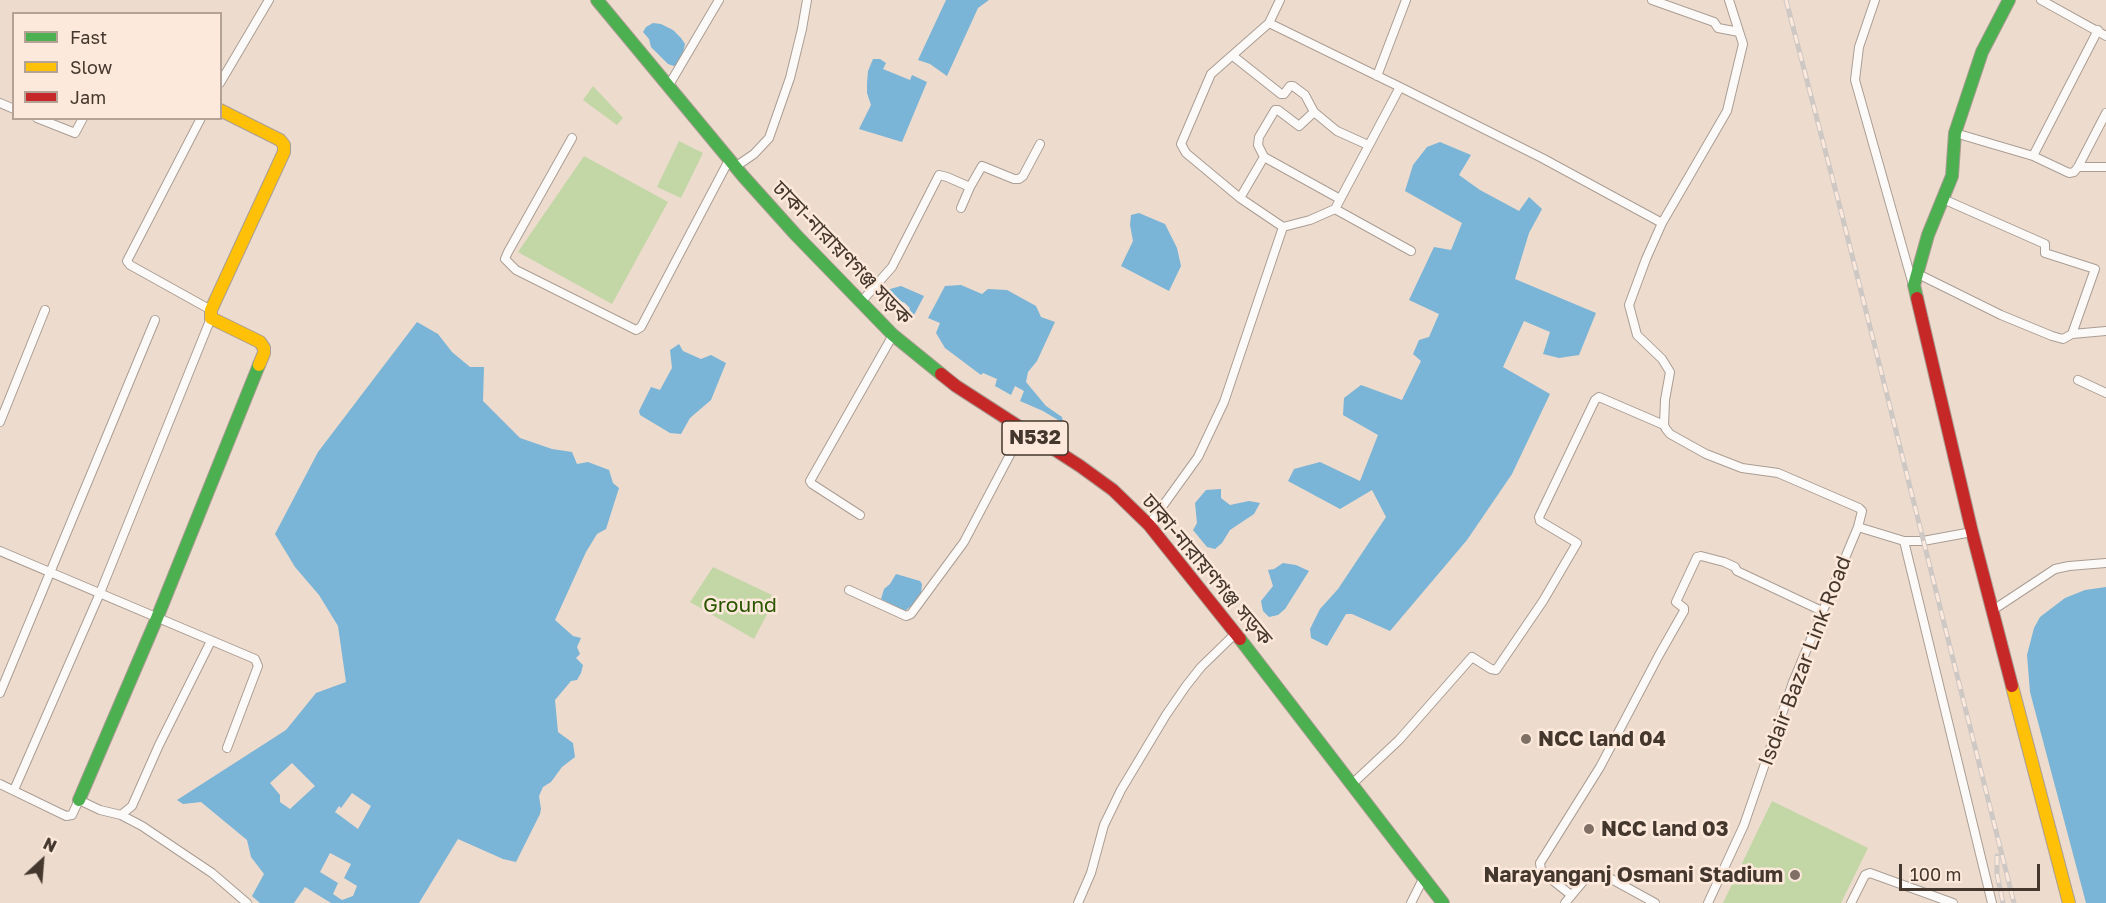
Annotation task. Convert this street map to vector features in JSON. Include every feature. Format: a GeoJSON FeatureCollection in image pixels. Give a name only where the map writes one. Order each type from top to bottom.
{"type":"FeatureCollection","features":[{"type":"Feature","properties":{"kind":"main road","name":"ঢাকা-নারায়ণগঞ্জ সড়ক"},"geometry":{"type":"LineString","coordinates":[[597,0],[732,164],[893,335],[956,386],[1113,490],[1149,525],[1236,633],[1443,903]]}},
{"type":"Feature","properties":{"kind":"main road"},"geometry":{"type":"LineString","coordinates":[[2009,0],[1982,52],[1955,133],[1952,176],[1928,235],[1916,273],[1914,289],[1972,532],[2069,903]]}},
{"type":"Feature","properties":{"kind":"main road"},"geometry":{"type":"LineString","coordinates":[[79,800],[157,618],[264,353],[260,342],[211,314],[284,152],[284,145],[280,140],[222,111]]}},
{"type":"Feature","properties":{"kind":"street"},"geometry":{"type":"LineString","coordinates":[[222,80],[269,0]]}},
{"type":"Feature","properties":{"kind":"street"},"geometry":{"type":"LineString","coordinates":[[669,85],[719,0]]}},
{"type":"Feature","properties":{"kind":"street"},"geometry":{"type":"LineString","coordinates":[[572,138],[505,259],[516,270],[636,330],[641,327],[732,164],[754,154],[769,138],[790,78],[807,0]]}},
{"type":"Feature","properties":{"kind":"street"},"geometry":{"type":"LineString","coordinates":[[1280,0],[1269,23],[1211,74],[1181,144],[1186,153],[1240,198],[1283,227],[1310,220],[1335,209],[1400,87]]}},
{"type":"Feature","properties":{"kind":"street"},"geometry":{"type":"LineString","coordinates":[[1377,76],[1406,0]]}},
{"type":"Feature","properties":{"kind":"street"},"geometry":{"type":"LineString","coordinates":[[1652,0],[1714,22],[1718,28],[1739,32]]}},
{"type":"Feature","properties":{"kind":"street"},"geometry":{"type":"LineString","coordinates":[[1664,425],[1665,400],[1671,372],[1662,359],[1637,335],[1629,305],[1662,223],[1727,111],[1743,44],[1730,0]]}},
{"type":"Feature","properties":{"kind":"street"},"geometry":{"type":"LineString","coordinates":[[1875,0],[1859,47],[1855,80],[1914,289]]}},
{"type":"Feature","properties":{"kind":"street"},"geometry":{"type":"LineString","coordinates":[[2033,156],[2102,33],[2041,0]]}},
{"type":"Feature","properties":{"kind":"street"},"geometry":{"type":"LineString","coordinates":[[1269,23],[1542,158],[1662,223]]}},
{"type":"Feature","properties":{"kind":"street"},"geometry":{"type":"LineString","coordinates":[[1233,56],[1281,94],[1293,86],[1305,95],[1314,112],[1337,131],[1368,145]]}},
{"type":"Feature","properties":{"kind":"street"},"geometry":{"type":"LineString","coordinates":[[1314,112],[1299,126],[1275,110],[1259,137],[1258,145],[1264,157],[1340,199]]}},
{"type":"Feature","properties":{"kind":"street"},"geometry":{"type":"LineString","coordinates":[[1955,133],[2033,156],[2069,173],[2078,167],[2106,113]]}},
{"type":"Feature","properties":{"kind":"street"},"geometry":{"type":"LineString","coordinates":[[42,120],[75,133],[82,120]]}},
{"type":"Feature","properties":{"kind":"street"},"geometry":{"type":"LineString","coordinates":[[14,790],[100,593],[211,314],[127,261],[197,120]]}},
{"type":"Feature","properties":{"kind":"street"},"geometry":{"type":"LineString","coordinates":[[961,208],[982,166],[1019,179],[1023,176],[1040,144]]}},
{"type":"Feature","properties":{"kind":"street"},"geometry":{"type":"LineString","coordinates":[[1240,198],[1264,157]]}},
{"type":"Feature","properties":{"kind":"street"},"geometry":{"type":"LineString","coordinates":[[2078,167],[2106,167]]}},
{"type":"Feature","properties":{"kind":"street"},"geometry":{"type":"LineString","coordinates":[[861,302],[892,267],[939,175],[942,174],[970,187]]}},
{"type":"Feature","properties":{"kind":"street"},"geometry":{"type":"LineString","coordinates":[[1943,199],[2044,244],[2045,253],[2095,269],[2072,334]]}},
{"type":"Feature","properties":{"kind":"street"},"geometry":{"type":"LineString","coordinates":[[1335,209],[1411,251]]}},
{"type":"Feature","properties":{"kind":"street"},"geometry":{"type":"LineString","coordinates":[[1149,525],[1198,457],[1224,402],[1283,227]]}},
{"type":"Feature","properties":{"kind":"street"},"geometry":{"type":"LineString","coordinates":[[1916,273],[2001,315],[2052,336],[2063,339],[2072,334],[2106,331]]}},
{"type":"Feature","properties":{"kind":"street"},"geometry":{"type":"LineString","coordinates":[[0,422],[45,310]]}},
{"type":"Feature","properties":{"kind":"street"},"geometry":{"type":"LineString","coordinates":[[0,693],[155,320]]}},
{"type":"Feature","properties":{"kind":"street"},"geometry":{"type":"LineString","coordinates":[[860,515],[810,481],[893,335]]}},
{"type":"Feature","properties":{"kind":"street"},"geometry":{"type":"LineString","coordinates":[[2078,380],[2106,393]]}},
{"type":"Feature","properties":{"kind":"street"},"geometry":{"type":"LineString","coordinates":[[1351,785],[1399,740],[1472,657],[1496,670],[1543,601],[1577,543],[1540,520],[1539,517],[1595,399],[1599,398],[1664,425],[1670,434],[1706,454],[1746,469],[1776,472],[1859,508],[1862,511],[1858,527],[1904,541],[1923,541],[1972,532]]}},
{"type":"Feature","properties":{"kind":"street"},"geometry":{"type":"LineString","coordinates":[[849,590],[906,616],[911,614],[964,542],[1023,430]]}},
{"type":"Feature","properties":{"kind":"street","name":"Isdair Bazar Link Road"},"geometry":{"type":"LineString","coordinates":[[1708,903],[1744,825],[1793,682],[1858,527]]}},
{"type":"Feature","properties":{"kind":"street"},"geometry":{"type":"LineString","coordinates":[[1904,541],[1992,903]]}},
{"type":"Feature","properties":{"kind":"street"},"geometry":{"type":"LineString","coordinates":[[1,554],[50,572],[255,659],[258,662],[227,748]]}},
{"type":"Feature","properties":{"kind":"street"},"geometry":{"type":"LineString","coordinates":[[1571,895],[1546,875],[1541,870],[1540,864],[1600,767],[1684,611],[1684,608],[1676,602],[1697,557],[1724,562],[1735,567],[1737,571],[1822,611]]}},
{"type":"Feature","properties":{"kind":"street"},"geometry":{"type":"LineString","coordinates":[[1993,610],[2055,569],[2106,563]]}},
{"type":"Feature","properties":{"kind":"street"},"geometry":{"type":"LineString","coordinates":[[1078,903],[1091,873],[1104,825],[1121,790],[1186,686],[1200,667],[1236,633]]}},
{"type":"Feature","properties":{"kind":"street"},"geometry":{"type":"LineString","coordinates":[[124,817],[132,806],[159,745],[211,641]]}},
{"type":"Feature","properties":{"kind":"street"},"geometry":{"type":"LineString","coordinates":[[0,784],[66,816],[72,815],[79,800],[100,810],[124,817],[142,826],[212,873],[247,903]]}},
{"type":"Feature","properties":{"kind":"street"},"geometry":{"type":"LineString","coordinates":[[1851,903],[1865,875],[1870,873],[1953,903]]}},
{"type":"Feature","properties":{"kind":"street"},"geometry":{"type":"LineString","coordinates":[[1565,903],[1586,878],[1594,875],[1604,875],[1655,903]]}},
{"type":"Feature","properties":{"kind":"street"},"geometry":{"type":"LineString","coordinates":[[1413,902],[1423,879]]}},
{"type":"Feature","properties":{"kind":"green space"},"geometry":{"type":"Polygon","coordinates":[[[593,86],[623,118],[617,125],[583,100],[593,86]]]}},
{"type":"Feature","properties":{"kind":"green space"},"geometry":{"type":"Polygon","coordinates":[[[679,141],[703,153],[681,198],[657,187],[679,141]]]}},
{"type":"Feature","properties":{"kind":"green space"},"geometry":{"type":"Polygon","coordinates":[[[584,156],[668,202],[612,304],[518,252],[584,156]]]}},
{"type":"Feature","properties":{"kind":"green space","name":"Ground"},"geometry":{"type":"Polygon","coordinates":[[[713,567],[776,597],[754,639],[690,602],[713,567]]]}},
{"type":"Feature","properties":{"kind":"green space","name":"Narayanganj Osmani Stadium"},"geometry":{"type":"Polygon","coordinates":[[[1772,801],[1868,848],[1841,903],[1723,903],[1772,801]]]}},
{"type":"Feature","properties":{"kind":"water"},"geometry":{"type":"Polygon","coordinates":[[[946,0],[989,0],[978,8],[947,76],[930,64],[918,60],[946,0]]]}},
{"type":"Feature","properties":{"kind":"water"},"geometry":{"type":"Polygon","coordinates":[[[653,23],[673,30],[681,38],[685,44],[681,62],[674,66],[668,64],[651,47],[649,39],[643,32],[653,23]]]}},
{"type":"Feature","properties":{"kind":"water"},"geometry":{"type":"Polygon","coordinates":[[[873,59],[880,59],[886,63],[883,69],[910,80],[912,75],[927,82],[902,142],[859,129],[871,105],[867,83],[868,71],[873,59]]]}},
{"type":"Feature","properties":{"kind":"water"},"geometry":{"type":"Polygon","coordinates":[[[1440,142],[1471,155],[1459,175],[1480,190],[1519,211],[1529,197],[1542,209],[1529,233],[1515,279],[1596,313],[1579,355],[1559,358],[1543,354],[1550,332],[1524,321],[1503,367],[1550,394],[1512,474],[1467,540],[1390,631],[1352,614],[1346,614],[1327,646],[1311,638],[1310,629],[1320,609],[1338,589],[1386,517],[1372,490],[1340,509],[1288,481],[1294,469],[1320,462],[1360,481],[1378,435],[1343,415],[1344,398],[1361,385],[1402,400],[1421,361],[1413,354],[1419,340],[1429,337],[1439,314],[1409,300],[1434,247],[1451,250],[1462,223],[1405,191],[1413,165],[1427,147],[1440,142]]]}},
{"type":"Feature","properties":{"kind":"water"},"geometry":{"type":"Polygon","coordinates":[[[1139,213],[1165,224],[1177,248],[1181,266],[1169,291],[1121,266],[1133,241],[1131,215],[1139,213]]]}},
{"type":"Feature","properties":{"kind":"water"},"geometry":{"type":"Polygon","coordinates":[[[961,285],[982,294],[988,289],[1007,290],[1036,306],[1041,317],[1055,322],[1037,361],[1028,372],[1026,382],[1046,406],[1062,417],[1063,423],[1020,401],[1024,391],[1015,386],[1011,395],[995,386],[997,379],[983,373],[981,375],[945,348],[936,333],[940,323],[928,318],[945,286],[961,285]]]}},
{"type":"Feature","properties":{"kind":"water"},"geometry":{"type":"Polygon","coordinates":[[[901,286],[924,296],[913,317],[908,313],[910,308],[905,303],[898,300],[888,306],[881,300],[883,291],[901,286]]]}},
{"type":"Feature","properties":{"kind":"water"},"geometry":{"type":"Polygon","coordinates":[[[417,322],[438,334],[452,352],[470,367],[484,367],[483,401],[520,438],[552,449],[572,452],[577,464],[588,462],[609,470],[613,483],[619,488],[606,529],[597,534],[586,552],[555,620],[573,636],[581,638],[577,647],[580,654],[576,658],[583,665],[581,673],[577,680],[571,681],[555,700],[558,732],[573,743],[575,757],[562,767],[551,782],[543,787],[539,796],[540,814],[516,862],[503,859],[458,839],[419,903],[331,903],[305,887],[294,903],[260,903],[252,896],[264,874],[251,857],[247,840],[201,802],[183,804],[177,800],[286,730],[316,693],[346,682],[338,626],[319,595],[295,567],[275,534],[318,452],[417,322]],[[292,763],[270,783],[280,795],[280,802],[290,809],[315,786],[292,763]],[[352,793],[341,808],[339,806],[335,812],[358,829],[371,806],[352,793]],[[330,853],[320,872],[338,883],[333,894],[342,900],[353,896],[357,886],[344,878],[351,864],[330,853]]]}},
{"type":"Feature","properties":{"kind":"water"},"geometry":{"type":"Polygon","coordinates":[[[679,344],[683,351],[701,359],[711,355],[726,363],[711,400],[690,418],[681,434],[670,433],[640,415],[639,411],[651,387],[660,390],[672,368],[670,350],[679,344]]]}},
{"type":"Feature","properties":{"kind":"water"},"geometry":{"type":"Polygon","coordinates":[[[1221,489],[1221,498],[1230,505],[1249,501],[1260,503],[1254,514],[1230,530],[1215,549],[1207,547],[1193,530],[1197,523],[1195,503],[1206,490],[1221,489]]]}},
{"type":"Feature","properties":{"kind":"water"},"geometry":{"type":"Polygon","coordinates":[[[1283,563],[1296,565],[1309,571],[1285,609],[1278,615],[1269,617],[1263,611],[1261,601],[1273,586],[1268,570],[1283,563]]]}},
{"type":"Feature","properties":{"kind":"water"},"geometry":{"type":"Polygon","coordinates":[[[896,574],[920,581],[922,584],[921,594],[917,601],[905,611],[881,599],[884,589],[896,574]]]}},
{"type":"Feature","properties":{"kind":"water"},"geometry":{"type":"Polygon","coordinates":[[[2106,587],[2106,903],[2086,903],[2030,692],[2027,655],[2034,628],[2040,617],[2065,598],[2085,590],[2106,587]]]}},
{"type":"Feature","properties":{"kind":"railway"},"geometry":{"type":"LineString","coordinates":[[1786,0],[2014,903]]}},
{"type":"Feature","properties":{"kind":"railway"},"geometry":{"type":"LineString","coordinates":[[1997,856],[1997,874],[2003,903]]}},
{"type":"Feature","properties":{"kind":"traffic: fast"},"geometry":{"type":"LineString","coordinates":[[597,0],[743,176],[796,235],[893,335],[941,374]]}},
{"type":"Feature","properties":{"kind":"traffic: fast"},"geometry":{"type":"LineString","coordinates":[[1917,298],[1914,285],[1928,235],[1952,176],[1955,133],[1982,52],[2009,0]]}},
{"type":"Feature","properties":{"kind":"traffic: fast"},"geometry":{"type":"LineString","coordinates":[[79,800],[157,618],[259,365]]}},
{"type":"Feature","properties":{"kind":"traffic: fast"},"geometry":{"type":"LineString","coordinates":[[1240,639],[1443,903]]}},
{"type":"Feature","properties":{"kind":"traffic: slow"},"geometry":{"type":"LineString","coordinates":[[222,111],[280,140],[284,145],[284,152],[211,310],[211,318],[260,342],[264,353],[259,365]]}},
{"type":"Feature","properties":{"kind":"traffic: slow"},"geometry":{"type":"LineString","coordinates":[[2012,686],[2069,903]]}},
{"type":"Feature","properties":{"kind":"traffic: jam"},"geometry":{"type":"LineString","coordinates":[[1917,298],[1972,532],[2012,686]]}},
{"type":"Feature","properties":{"kind":"traffic: jam"},"geometry":{"type":"LineString","coordinates":[[941,374],[1113,490],[1149,525],[1240,639]]}},
{"type":"Feature","properties":{"kind":"place","name":"NCC land 04"},"geometry":{"type":"Point","coordinates":[1526,739]}},
{"type":"Feature","properties":{"kind":"place","name":"NCC land 03"},"geometry":{"type":"Point","coordinates":[1589,829]}},
{"type":"Feature","properties":{"kind":"place","name":"Narayanganj Osmani Stadium"},"geometry":{"type":"Point","coordinates":[1795,875]}}]}
